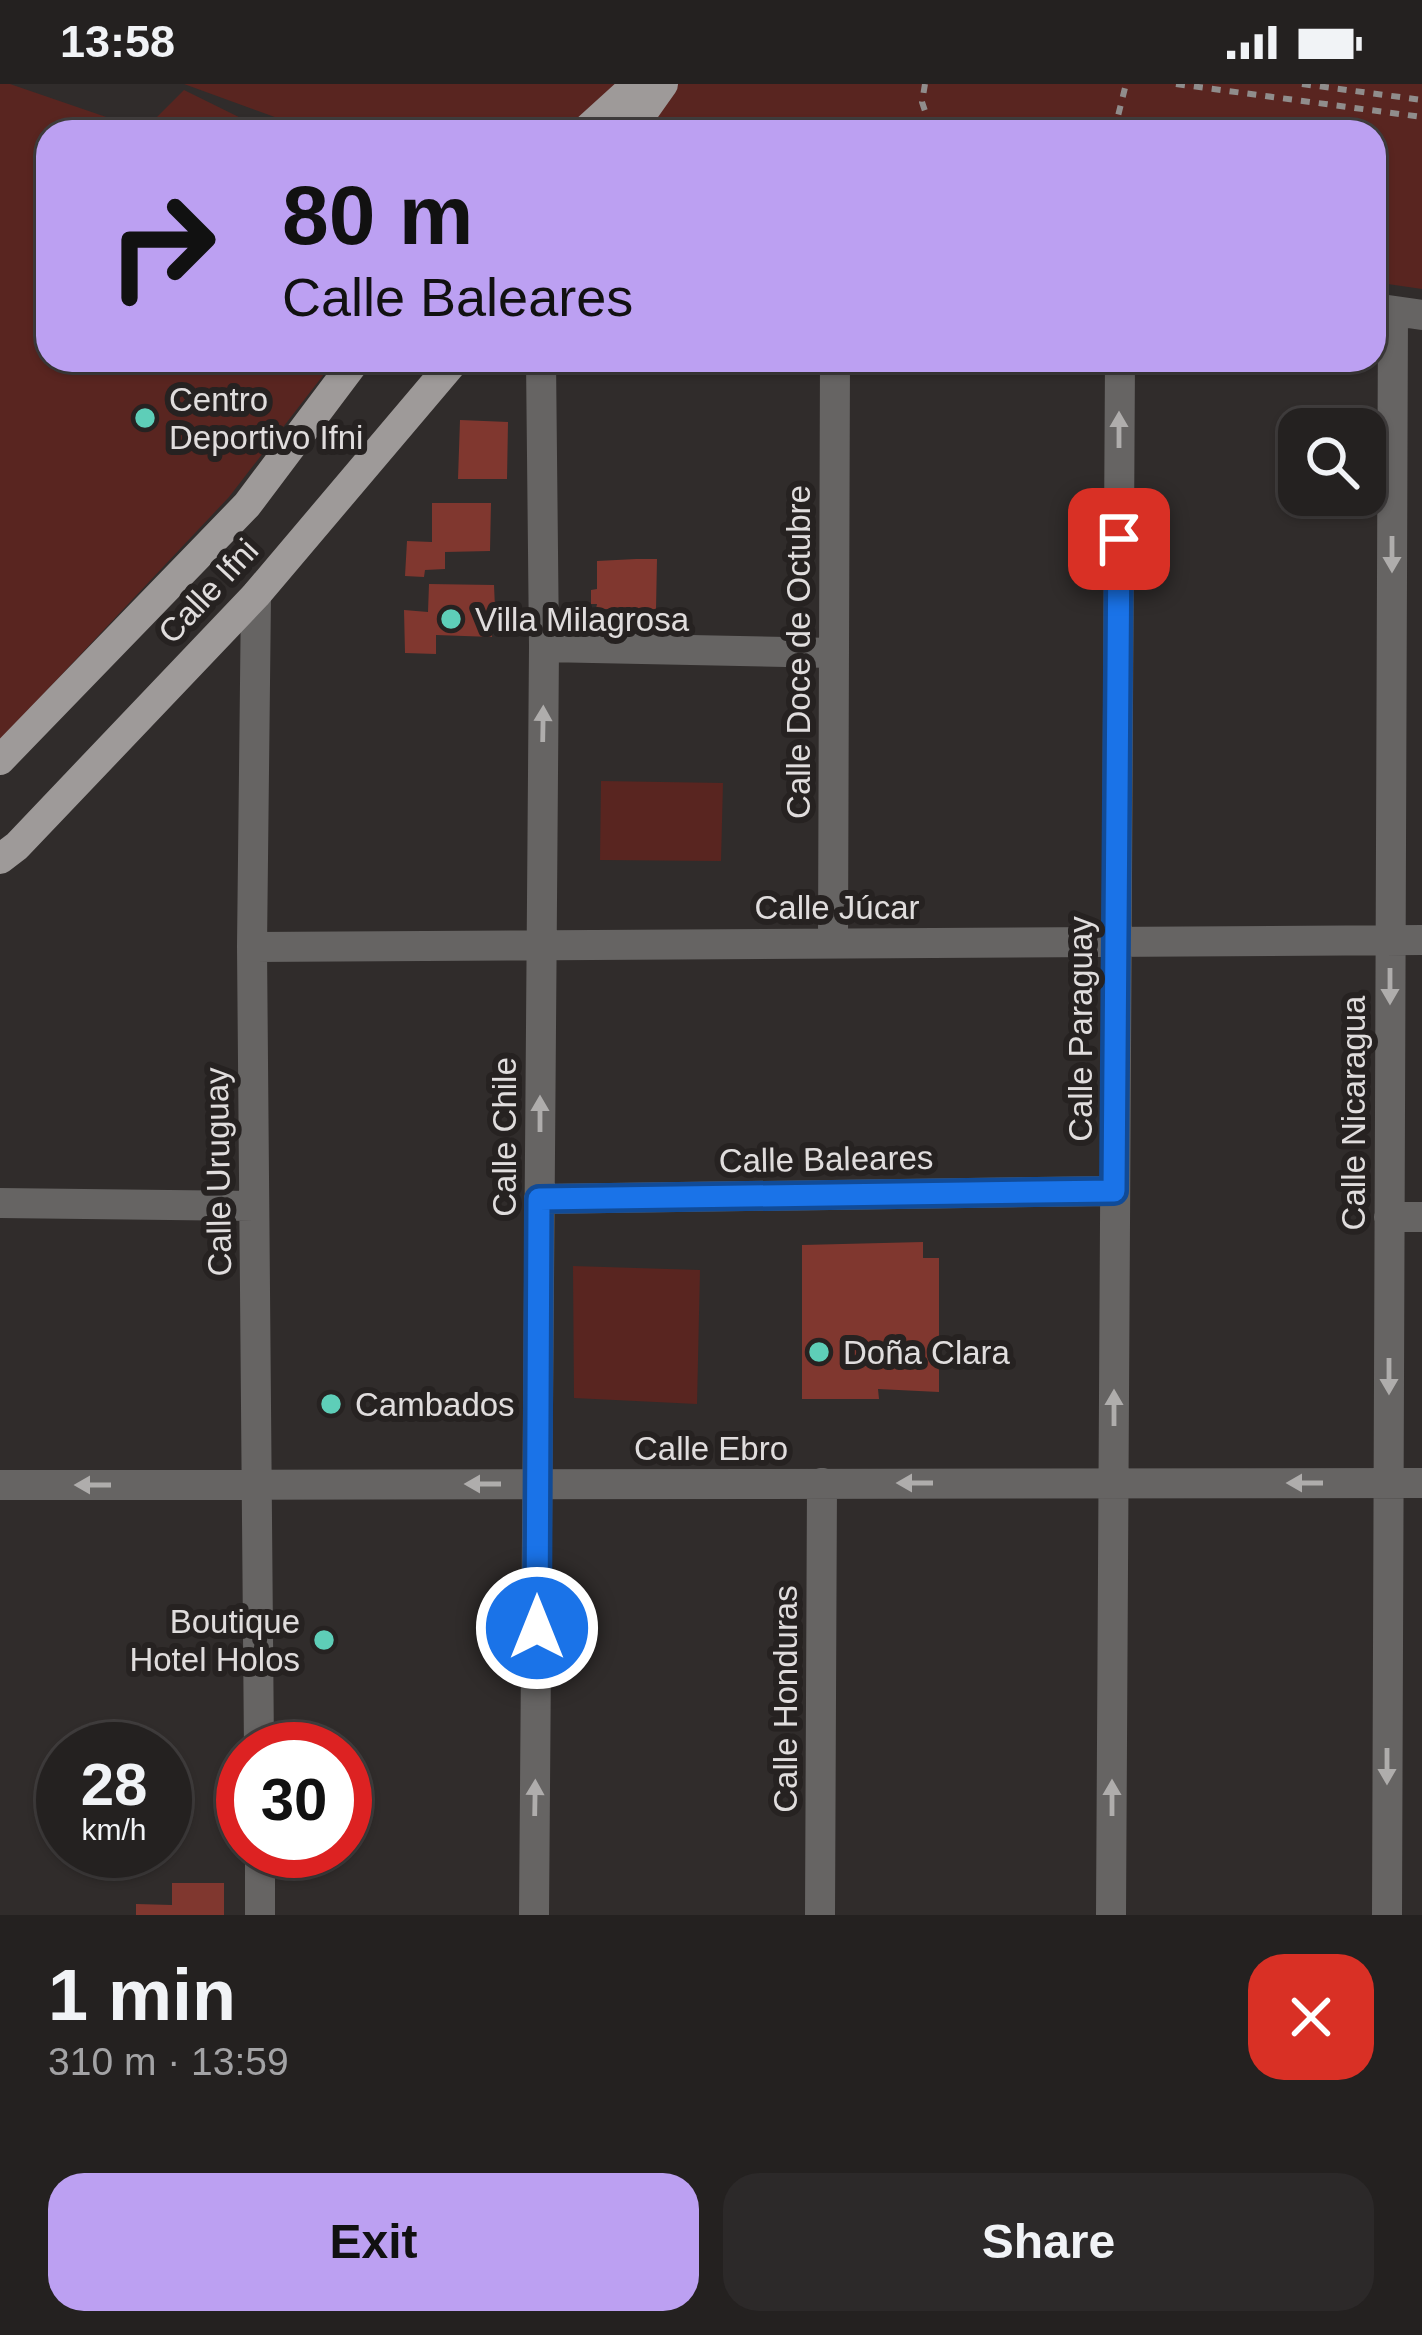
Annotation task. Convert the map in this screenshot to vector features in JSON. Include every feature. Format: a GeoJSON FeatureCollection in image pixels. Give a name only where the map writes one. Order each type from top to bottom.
{"type":"FeatureCollection","features":[{"type":"Feature","properties":{"kind":"main road"},"geometry":{"type":"LineString","coordinates":[[597,120],[637,84]]}},
{"type":"Feature","properties":{"kind":"main road"},"geometry":{"type":"LineString","coordinates":[[638,120],[663,84]]}},
{"type":"Feature","properties":{"kind":"main road","name":"Calle Ifni"},"geometry":{"type":"LineString","coordinates":[[0,760],[248,505],[347,372]]}},
{"type":"Feature","properties":{"kind":"main road","name":"Calle Ifni"},"geometry":{"type":"LineString","coordinates":[[0,859],[256,595],[445,372]]}},
{"type":"Feature","properties":{"kind":"street","name":"Calle Nicaragua"},"geometry":{"type":"LineString","coordinates":[[1387,1915],[1396,311]]}},
{"type":"Feature","properties":{"kind":"street","name":"Calle Chile"},"geometry":{"type":"LineString","coordinates":[[534,1915],[544,647],[541,372]]}},
{"type":"Feature","properties":{"kind":"street","name":"Calle Doce de Octubre"},"geometry":{"type":"LineString","coordinates":[[833,944],[835,372]]}},
{"type":"Feature","properties":{"kind":"street","name":"Calle Paraguay"},"geometry":{"type":"LineString","coordinates":[[1111,1915],[1120,372]]}},
{"type":"Feature","properties":{"kind":"street","name":"Calle Uruguay"},"geometry":{"type":"LineString","coordinates":[[256,595],[252,947],[259,1722]]}},
{"type":"Feature","properties":{"kind":"street"},"geometry":{"type":"LineString","coordinates":[[544,647],[834,652]]}},
{"type":"Feature","properties":{"kind":"street","name":"Calle Júcar"},"geometry":{"type":"LineString","coordinates":[[252,947],[1422,940]]}},
{"type":"Feature","properties":{"kind":"street","name":"Calle Baleares"},"geometry":{"type":"LineString","coordinates":[[539,1199],[1114,1191]]}},
{"type":"Feature","properties":{"kind":"street"},"geometry":{"type":"LineString","coordinates":[[0,1203],[254,1206]]}},
{"type":"Feature","properties":{"kind":"street"},"geometry":{"type":"LineString","coordinates":[[1389,1217],[1422,1217]]}},
{"type":"Feature","properties":{"kind":"street","name":"Calle Ebro"},"geometry":{"type":"LineString","coordinates":[[0,1485],[1422,1483]]}},
{"type":"Feature","properties":{"kind":"street","name":"Calle Honduras"},"geometry":{"type":"LineString","coordinates":[[820,1915],[822,1484]]}},
{"type":"Feature","properties":{"kind":"street"},"geometry":{"type":"LineString","coordinates":[[260,1878],[260,1915]]}},
{"type":"Feature","properties":{"kind":"path"},"geometry":{"type":"LineString","coordinates":[[925,84],[922,102],[928,120]]}},
{"type":"Feature","properties":{"kind":"path"},"geometry":{"type":"LineString","coordinates":[[1117,120],[1126,84]]}},
{"type":"Feature","properties":{"kind":"path"},"geometry":{"type":"LineString","coordinates":[[1176,84],[1422,117]]}},
{"type":"Feature","properties":{"kind":"path"},"geometry":{"type":"LineString","coordinates":[[1302,84],[1422,100]]}},
{"type":"Feature","properties":{"kind":"shaded area","name":"Centro Deportivo Ifni"},"geometry":{"type":"Polygon","coordinates":[[[0,84],[10,84],[115,120],[36,120],[36,372],[326,372],[229,497],[0,740],[0,84]]]}},
{"type":"Feature","properties":{"kind":"shaded area"},"geometry":{"type":"Polygon","coordinates":[[[184,84],[1422,84],[1422,289],[1386,284],[1386,120],[283,120],[184,84]]]}},
{"type":"Feature","properties":{"kind":"shaded area","name":"Centro Deportivo Ifni"},"geometry":{"type":"Polygon","coordinates":[[[184,90],[245,120],[154,120],[184,90]]]}},
{"type":"Feature","properties":{"kind":"shaded area"},"geometry":{"type":"Polygon","coordinates":[[[601,781],[723,783],[721,861],[600,860],[601,781]]]}},
{"type":"Feature","properties":{"kind":"shaded area"},"geometry":{"type":"Polygon","coordinates":[[[573,1266],[700,1270],[697,1404],[574,1398],[573,1266]]]}},
{"type":"Feature","properties":{"kind":"building"},"geometry":{"type":"Polygon","coordinates":[[[460,420],[508,422],[507,479],[458,479],[460,420]]]}},
{"type":"Feature","properties":{"kind":"building"},"geometry":{"type":"Polygon","coordinates":[[[432,503],[491,503],[490,551],[445,552],[445,569],[425,570],[424,577],[405,576],[407,541],[432,542],[432,503]]]}},
{"type":"Feature","properties":{"kind":"building"},"geometry":{"type":"Polygon","coordinates":[[[657,559],[656,609],[596,609],[597,604],[591,604],[591,590],[597,589],[597,561],[657,559]]]}},
{"type":"Feature","properties":{"kind":"building","name":"Villa Milagrosa"},"geometry":{"type":"Polygon","coordinates":[[[429,584],[494,585],[496,631],[492,637],[436,635],[436,654],[405,653],[404,610],[428,612],[429,584]]]}},
{"type":"Feature","properties":{"kind":"building"},"geometry":{"type":"Polygon","coordinates":[[[923,1242],[923,1258],[939,1258],[939,1392],[878,1389],[879,1399],[802,1399],[802,1245],[923,1242]]]}},
{"type":"Feature","properties":{"kind":"building"},"geometry":{"type":"Polygon","coordinates":[[[172,1883],[224,1883],[224,1915],[136,1915],[136,1904],[172,1905],[172,1883]]]}},
{"type":"Feature","properties":{"kind":"place","name":"Centro Deportivo Ifni"},"geometry":{"type":"Point","coordinates":[145,418]}},
{"type":"Feature","properties":{"kind":"place","name":"Villa Milagrosa"},"geometry":{"type":"Point","coordinates":[451,619]}},
{"type":"Feature","properties":{"kind":"place","name":"Doña Clara"},"geometry":{"type":"Point","coordinates":[819,1352]}},
{"type":"Feature","properties":{"kind":"place","name":"Cambados"},"geometry":{"type":"Point","coordinates":[331,1404]}},
{"type":"Feature","properties":{"kind":"place","name":"Boutique Hotel Holos"},"geometry":{"type":"Point","coordinates":[324,1640]}},
{"type":"Feature","properties":{"kind":"route"},"geometry":{"type":"LineString","coordinates":[[537,1628],[539,1199],[1114,1191],[1119,539]]}}]}
